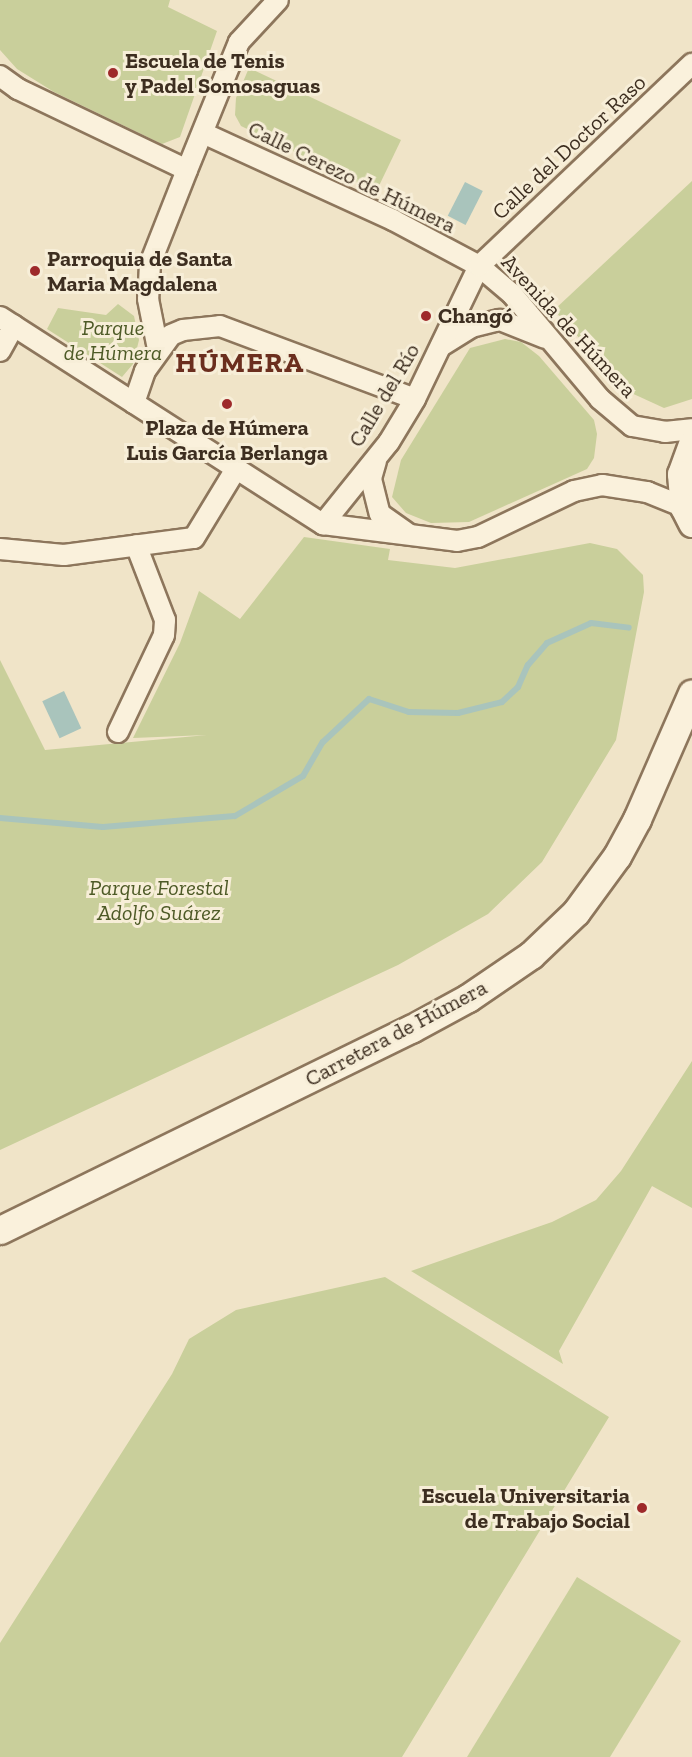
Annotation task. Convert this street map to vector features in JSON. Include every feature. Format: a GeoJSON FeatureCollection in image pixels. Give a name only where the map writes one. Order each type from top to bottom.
{"type":"FeatureCollection","features":[{"type":"Feature","properties":{"kind":"main road"},"geometry":{"type":"LineString","coordinates":[[688,515],[681,474],[692,444]]}},
{"type":"Feature","properties":{"kind":"main road","name":"Carretera de Húmera"},"geometry":{"type":"LineString","coordinates":[[0,1236],[11,1225],[411,1029],[468,998],[531,955],[576,912],[617,856],[638,819],[690,693]]}},
{"type":"Feature","properties":{"kind":"street"},"geometry":{"type":"LineString","coordinates":[[158,349],[148,299],[150,264],[239,42],[278,0]]}},
{"type":"Feature","properties":{"kind":"street","name":"Calle del Doctor Raso"},"geometry":{"type":"LineString","coordinates":[[479,266],[692,64]]}},
{"type":"Feature","properties":{"kind":"street"},"geometry":{"type":"LineString","coordinates":[[0,75],[18,88],[188,170]]}},
{"type":"Feature","properties":{"kind":"street","name":"Calle Cerezo de Húmera"},"geometry":{"type":"LineString","coordinates":[[203,133],[393,220],[479,266]]}},
{"type":"Feature","properties":{"kind":"street","name":"Avenida de Húmera"},"geometry":{"type":"LineString","coordinates":[[479,266],[512,294],[600,399],[632,426],[665,432],[692,429]]}},
{"type":"Feature","properties":{"kind":"street","name":"Calle del Río"},"geometry":{"type":"LineString","coordinates":[[323,524],[376,458],[415,399],[479,266]]}},
{"type":"Feature","properties":{"kind":"street"},"geometry":{"type":"LineString","coordinates":[[148,299],[157,313],[183,330]]}},
{"type":"Feature","properties":{"kind":"street","name":"Calle del Río"},"geometry":{"type":"LineString","coordinates":[[441,346],[471,327],[500,320],[525,327],[553,342]]}},
{"type":"Feature","properties":{"kind":"street"},"geometry":{"type":"LineString","coordinates":[[0,351],[7,322],[323,524],[417,538],[457,541],[477,537],[574,491],[602,485],[647,492],[688,515]]}},
{"type":"Feature","properties":{"kind":"street"},"geometry":{"type":"LineString","coordinates":[[134,403],[158,349],[183,330],[220,326],[415,399]]}},
{"type":"Feature","properties":{"kind":"street"},"geometry":{"type":"LineString","coordinates":[[376,458],[371,479],[380,514],[417,538]]}},
{"type":"Feature","properties":{"kind":"street"},"geometry":{"type":"LineString","coordinates":[[0,549],[64,555],[194,538],[236,469]]}},
{"type":"Feature","properties":{"kind":"street"},"geometry":{"type":"LineString","coordinates":[[118,732],[162,644],[164,628],[135,545]]}},
{"type":"Feature","properties":{"kind":"green space","name":"Escuela de Tenis y Padel Somosaguas"},"geometry":{"type":"Polygon","coordinates":[[[0,0],[170,0],[168,7],[217,31],[180,137],[162,144],[54,92],[17,69],[0,50],[0,0]]]}},
{"type":"Feature","properties":{"kind":"green space"},"geometry":{"type":"Polygon","coordinates":[[[249,68],[401,140],[376,192],[241,126],[235,115],[236,98],[249,68]]]}},
{"type":"Feature","properties":{"kind":"green space"},"geometry":{"type":"Polygon","coordinates":[[[692,181],[692,399],[664,408],[627,391],[554,310],[692,181]]]}},
{"type":"Feature","properties":{"kind":"green space","name":"Parque de Húmera"},"geometry":{"type":"Polygon","coordinates":[[[118,304],[134,316],[139,340],[133,364],[122,377],[47,329],[58,308],[106,315],[118,304]]]}},
{"type":"Feature","properties":{"kind":"green space"},"geometry":{"type":"Polygon","coordinates":[[[505,339],[521,342],[539,356],[594,420],[597,434],[594,458],[587,469],[469,522],[431,523],[406,513],[392,497],[401,460],[470,348],[505,339]]]}},
{"type":"Feature","properties":{"kind":"green space","name":"Parque Forestal Adolfo Suárez"},"geometry":{"type":"Polygon","coordinates":[[[304,537],[390,549],[388,560],[455,568],[590,543],[617,549],[643,575],[644,592],[616,740],[542,862],[488,914],[398,965],[0,1150],[0,660],[45,750],[207,735],[133,738],[180,643],[199,591],[240,619],[304,537]]]}},
{"type":"Feature","properties":{"kind":"green space"},"geometry":{"type":"Polygon","coordinates":[[[692,1061],[692,1208],[652,1186],[559,1351],[563,1364],[411,1271],[552,1222],[596,1200],[621,1171],[692,1061]]]}},
{"type":"Feature","properties":{"kind":"green space"},"geometry":{"type":"Polygon","coordinates":[[[385,1277],[609,1417],[402,1757],[0,1757],[0,1643],[172,1374],[189,1339],[236,1310],[385,1277]]]}},
{"type":"Feature","properties":{"kind":"green space"},"geometry":{"type":"Polygon","coordinates":[[[577,1577],[681,1641],[610,1757],[467,1757],[577,1577]]]}},
{"type":"Feature","properties":{"kind":"water"},"geometry":{"type":"Polygon","coordinates":[[[465,182],[483,191],[466,225],[448,216],[465,182]]]}},
{"type":"Feature","properties":{"kind":"water"},"geometry":{"type":"Polygon","coordinates":[[[64,691],[81,728],[60,738],[42,701],[64,691]]]}},
{"type":"Feature","properties":{"kind":"waterway"},"geometry":{"type":"LineString","coordinates":[[0,818],[103,827],[235,816],[303,776],[323,742],[369,699],[409,712],[458,713],[502,702],[518,687],[528,665],[547,643],[591,623],[629,628]]}},
{"type":"Feature","properties":{"kind":"place","name":"Escuela de Tenis y Padel Somosaguas"},"geometry":{"type":"Point","coordinates":[113,73]}},
{"type":"Feature","properties":{"kind":"place","name":"Parroquia de Santa Maria Magdalena"},"geometry":{"type":"Point","coordinates":[35,271]}},
{"type":"Feature","properties":{"kind":"place","name":"Changó"},"geometry":{"type":"Point","coordinates":[426,316]}},
{"type":"Feature","properties":{"kind":"place","name":"Plaza de Húmera Luis García Berlanga"},"geometry":{"type":"Point","coordinates":[227,404]}},
{"type":"Feature","properties":{"kind":"place","name":"Escuela Universitaria de Trabajo Social"},"geometry":{"type":"Point","coordinates":[642,1508]}},
{"type":"Feature","properties":{"kind":"district","name":"HÚMERA"},"geometry":{"type":"Point","coordinates":[240,363]}}]}
